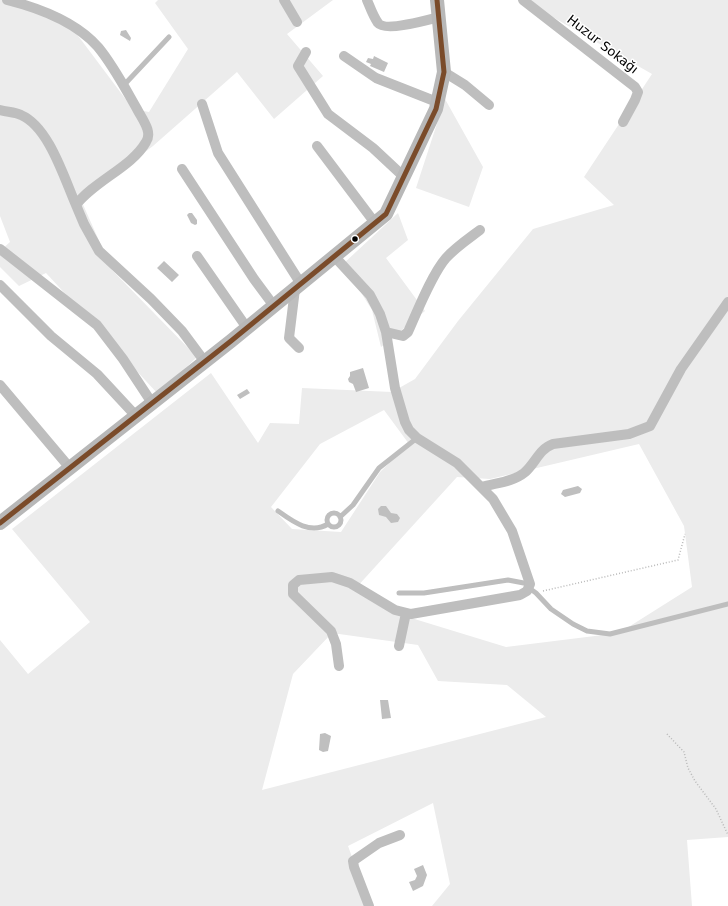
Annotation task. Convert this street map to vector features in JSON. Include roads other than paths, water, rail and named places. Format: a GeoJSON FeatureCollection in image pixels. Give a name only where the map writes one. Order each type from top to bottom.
{"type":"FeatureCollection","features":[{"type":"Feature","properties":{"kind":"street"},"geometry":{"type":"LineString","coordinates":[[7,0],[40,9],[73,27],[97,47],[124,86],[148,132],[146,143],[130,159],[84,194],[76,205]]}},
{"type":"Feature","properties":{"kind":"street"},"geometry":{"type":"LineString","coordinates":[[284,0],[297,22]]}},
{"type":"Feature","properties":{"kind":"street"},"geometry":{"type":"LineString","coordinates":[[367,0],[378,23],[381,26],[392,26],[439,17]]}},
{"type":"Feature","properties":{"kind":"street"},"geometry":{"type":"LineString","coordinates":[[0,523],[205,362],[386,214],[437,102],[444,72],[437,0]]}},
{"type":"Feature","properties":{"kind":"street","name":"Huzur Sokağı"},"geometry":{"type":"LineString","coordinates":[[523,0],[635,87],[638,92],[636,100],[623,122]]}},
{"type":"Feature","properties":{"kind":"street"},"geometry":{"type":"LineString","coordinates":[[306,52],[298,66],[328,114],[373,148],[404,176]]}},
{"type":"Feature","properties":{"kind":"street"},"geometry":{"type":"LineString","coordinates":[[344,56],[376,78],[437,102]]}},
{"type":"Feature","properties":{"kind":"street"},"geometry":{"type":"LineString","coordinates":[[444,72],[465,85],[488,105]]}},
{"type":"Feature","properties":{"kind":"street"},"geometry":{"type":"LineString","coordinates":[[202,104],[218,153],[298,286],[289,338],[299,348]]}},
{"type":"Feature","properties":{"kind":"street"},"geometry":{"type":"LineString","coordinates":[[0,110],[21,115],[36,126],[52,151],[84,224],[99,250],[151,298],[182,331],[205,362]]}},
{"type":"Feature","properties":{"kind":"street"},"geometry":{"type":"LineString","coordinates":[[318,146],[375,222]]}},
{"type":"Feature","properties":{"kind":"street"},"geometry":{"type":"LineString","coordinates":[[182,169],[254,279],[274,306]]}},
{"type":"Feature","properties":{"kind":"street"},"geometry":{"type":"LineString","coordinates":[[386,332],[403,336],[408,332],[445,258],[463,242],[480,230]]}},
{"type":"Feature","properties":{"kind":"street"},"geometry":{"type":"LineString","coordinates":[[0,249],[97,325],[123,359],[152,403]]}},
{"type":"Feature","properties":{"kind":"street"},"geometry":{"type":"LineString","coordinates":[[197,256],[247,328]]}},
{"type":"Feature","properties":{"kind":"street"},"geometry":{"type":"LineString","coordinates":[[334,256],[370,295],[380,314],[386,332],[395,388],[405,422],[409,430],[417,438],[457,463],[482,486],[499,508],[512,531],[532,588],[520,595],[417,614],[406,614],[380,602],[350,583],[332,577],[304,579],[295,582],[292,588],[293,594],[331,631],[336,644],[339,666]]}},
{"type":"Feature","properties":{"kind":"street"},"geometry":{"type":"LineString","coordinates":[[0,286],[51,336],[97,374],[136,416]]}},
{"type":"Feature","properties":{"kind":"street"},"geometry":{"type":"LineString","coordinates":[[482,486],[518,477],[530,467],[548,446],[629,434],[650,426],[681,368],[728,302]]}},
{"type":"Feature","properties":{"kind":"street"},"geometry":{"type":"LineString","coordinates":[[0,385],[70,468]]}},
{"type":"Feature","properties":{"kind":"street"},"geometry":{"type":"LineString","coordinates":[[399,646],[406,614]]}},
{"type":"Feature","properties":{"kind":"street"},"geometry":{"type":"LineString","coordinates":[[369,906],[353,861],[379,843],[400,836]]}},
{"type":"Feature","properties":{"kind":"lane"},"geometry":{"type":"LineString","coordinates":[[124,86],[169,38]]}},
{"type":"Feature","properties":{"kind":"lane"},"geometry":{"type":"LineString","coordinates":[[278,511],[292,522],[306,527],[319,527],[328,524],[332,527],[337,526],[340,522],[340,517],[353,505],[379,468],[417,438]]}},
{"type":"Feature","properties":{"kind":"lane"},"geometry":{"type":"LineString","coordinates":[[328,524],[327,518],[330,514],[336,514],[340,517]]}},
{"type":"Feature","properties":{"kind":"lane"},"geometry":{"type":"LineString","coordinates":[[399,593],[424,593],[508,580],[519,581],[532,588],[551,609],[573,624],[587,632],[610,634],[728,604]]}}]}
